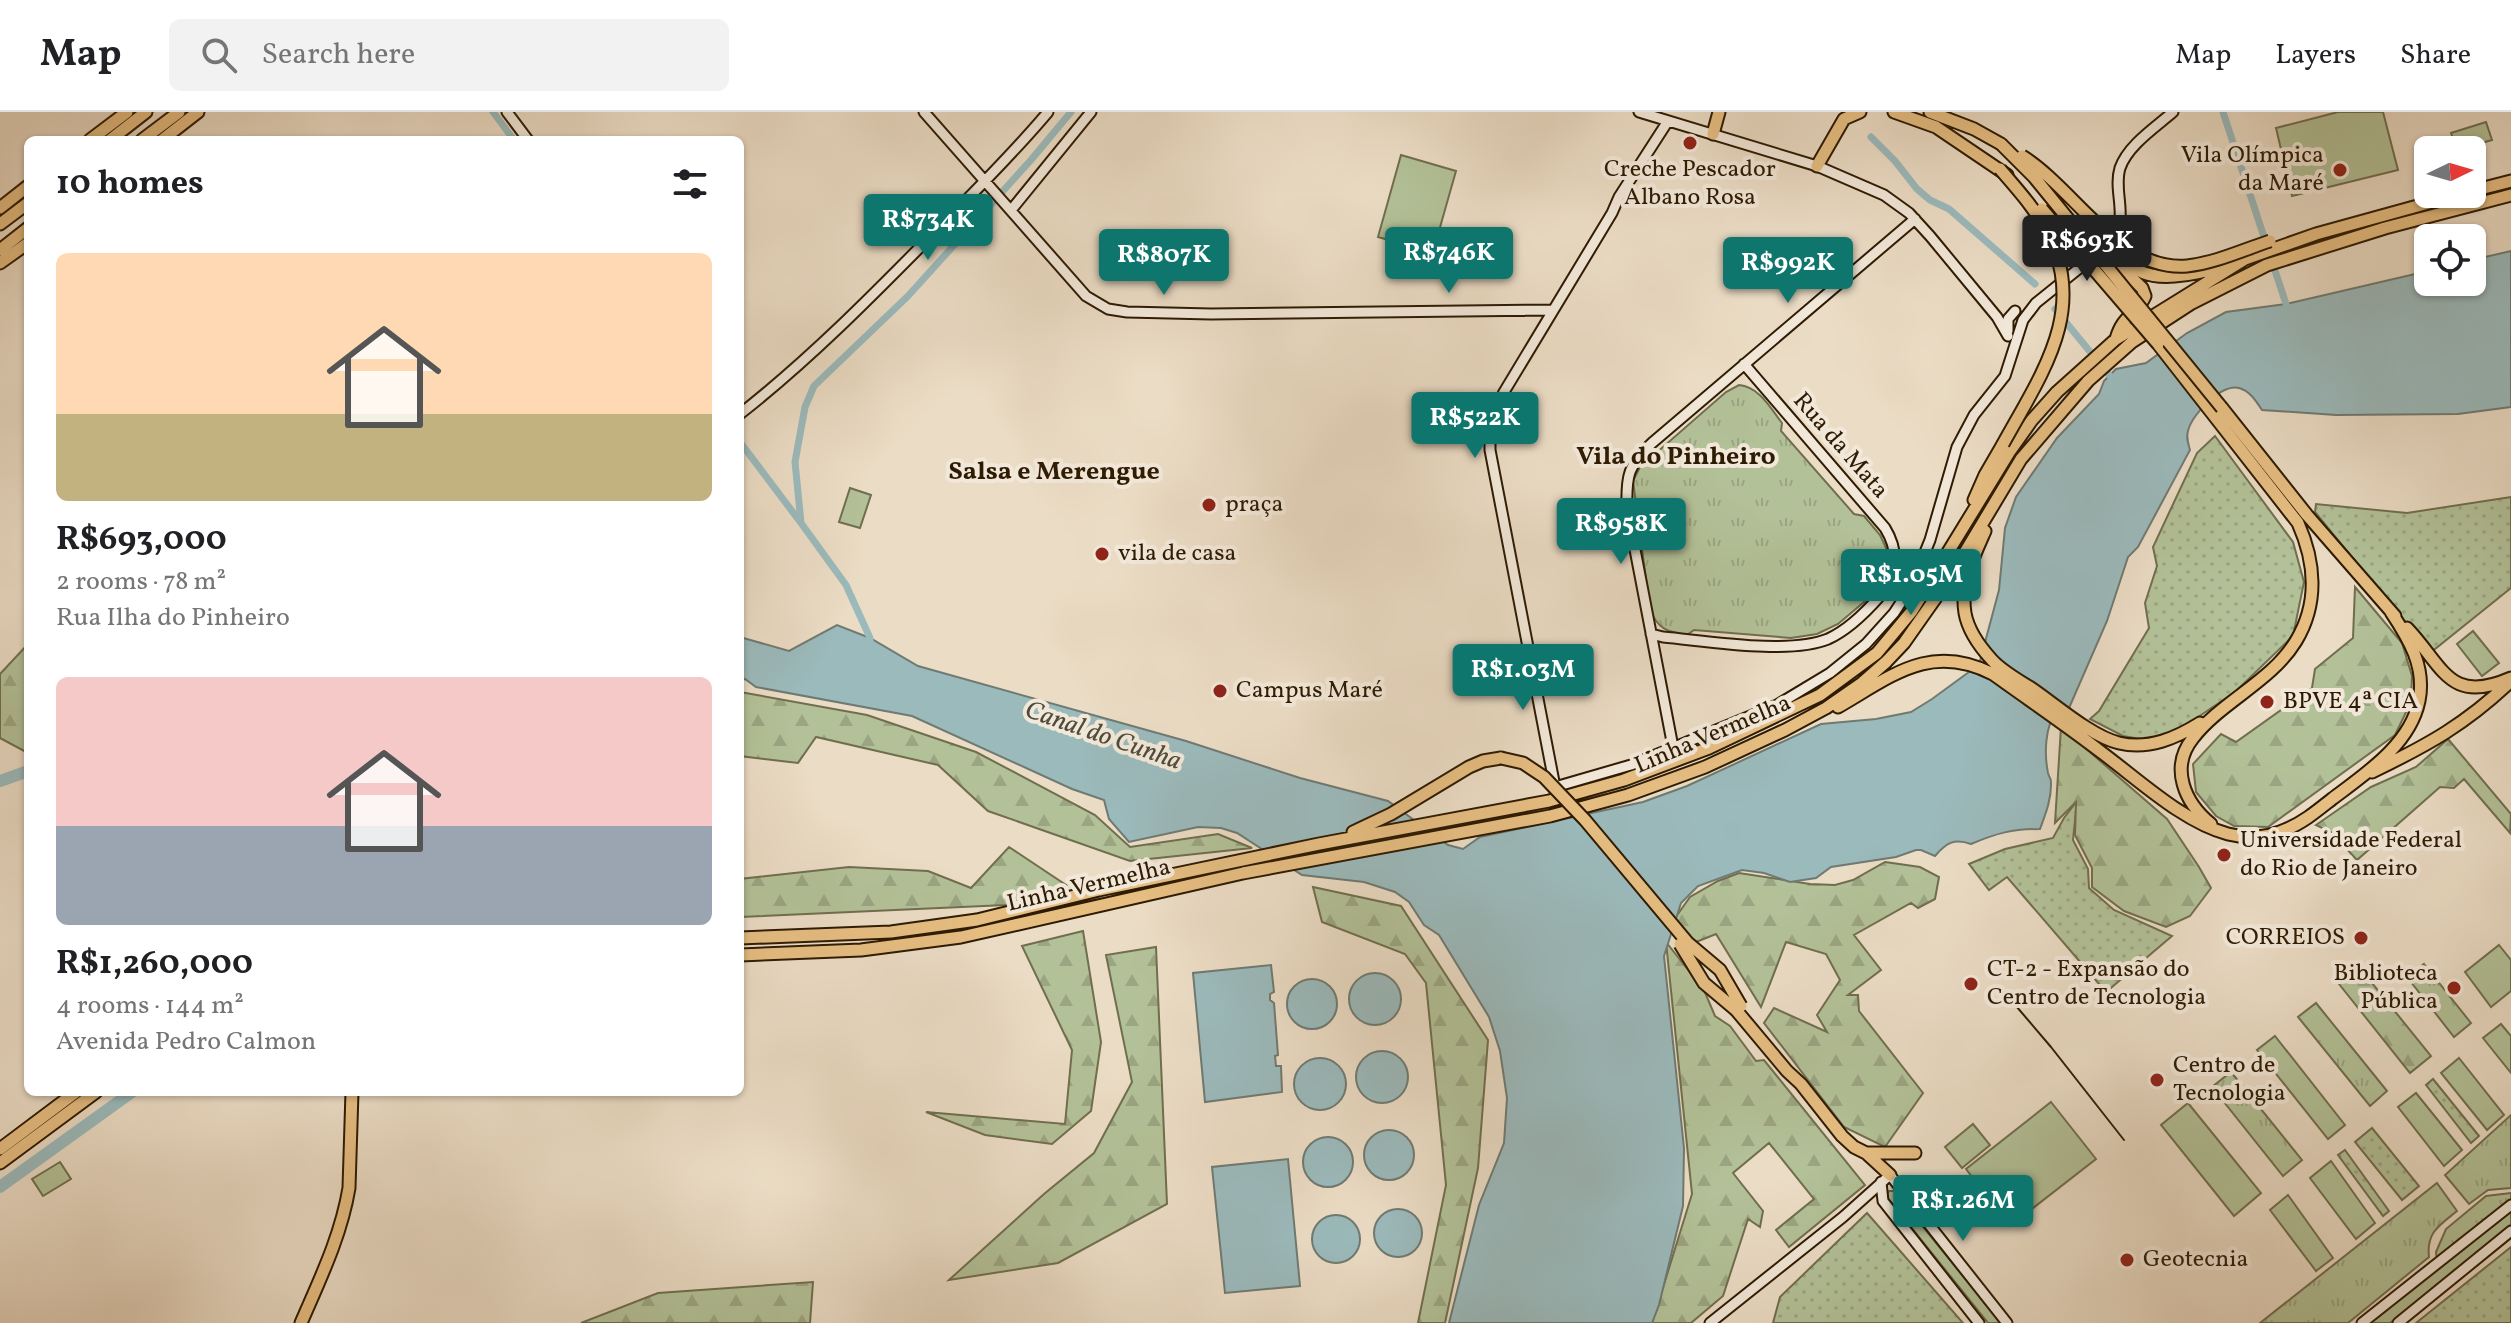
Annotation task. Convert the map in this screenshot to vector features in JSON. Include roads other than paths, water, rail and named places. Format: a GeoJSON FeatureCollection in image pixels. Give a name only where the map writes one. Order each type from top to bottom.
{"type":"FeatureCollection","features":[{"type":"Feature","properties":{"kind":"highway"},"geometry":{"type":"LineString","coordinates":[[95,136],[127,112]]}},
{"type":"Feature","properties":{"kind":"highway"},"geometry":{"type":"LineString","coordinates":[[115,136],[146,112]]}},
{"type":"Feature","properties":{"kind":"highway"},"geometry":{"type":"LineString","coordinates":[[147,136],[179,112]]}},
{"type":"Feature","properties":{"kind":"highway"},"geometry":{"type":"LineString","coordinates":[[167,136],[198,112]]}},
{"type":"Feature","properties":{"kind":"highway"},"geometry":{"type":"LineString","coordinates":[[1713,134],[1719,112]]}},
{"type":"Feature","properties":{"kind":"highway"},"geometry":{"type":"LineString","coordinates":[[1817,166],[1844,119],[1860,112]]}},
{"type":"Feature","properties":{"kind":"highway"},"geometry":{"type":"LineString","coordinates":[[1883,112],[1936,118],[1974,129],[2027,160],[2138,256],[2165,264],[2185,266],[2276,249],[2320,226],[2414,207]]}},
{"type":"Feature","properties":{"kind":"highway"},"geometry":{"type":"LineString","coordinates":[[1936,118],[2000,169],[2042,209],[2449,677],[2461,686],[2482,688],[2511,680]]}},
{"type":"Feature","properties":{"kind":"highway"},"geometry":{"type":"LineString","coordinates":[[2001,144],[2034,177],[2219,412],[2298,523],[2307,542],[2313,577],[2309,611],[2295,642],[2267,674],[2192,739],[2184,757],[2181,771],[2189,800],[2195,810],[2221,832]]}},
{"type":"Feature","properties":{"kind":"highway"},"geometry":{"type":"LineString","coordinates":[[1966,524],[1985,475],[2048,362],[2060,327],[2064,300],[2062,275],[2052,241],[2033,209],[2000,169]]}},
{"type":"Feature","properties":{"kind":"highway"},"geometry":{"type":"LineString","coordinates":[[2486,187],[2511,181]]}},
{"type":"Feature","properties":{"kind":"highway"},"geometry":{"type":"LineString","coordinates":[[0,208],[24,189]]}},
{"type":"Feature","properties":{"kind":"highway","name":"Linha Vermelha"},"geometry":{"type":"LineString","coordinates":[[744,955],[861,950],[919,944],[1054,918],[1243,873],[1536,820],[1628,795],[1705,767],[1826,708],[1862,683],[1904,643],[1949,579],[2021,459],[2088,381],[2143,335],[2265,259],[2276,249],[2385,228],[2511,195]]}},
{"type":"Feature","properties":{"kind":"highway"},"geometry":{"type":"LineString","coordinates":[[0,224],[24,206]]}},
{"type":"Feature","properties":{"kind":"highway"},"geometry":{"type":"LineString","coordinates":[[0,250],[24,231]]}},
{"type":"Feature","properties":{"kind":"highway"},"geometry":{"type":"LineString","coordinates":[[2117,232],[2131,264],[2159,276],[2188,275],[2245,259]]}},
{"type":"Feature","properties":{"kind":"highway"},"geometry":{"type":"LineString","coordinates":[[0,263],[24,246]]}},
{"type":"Feature","properties":{"kind":"highway"},"geometry":{"type":"LineString","coordinates":[[2107,246],[2114,261],[2142,288],[2145,296],[2141,305],[2124,320],[2112,342]]}},
{"type":"Feature","properties":{"kind":"highway","name":"Linha Vermelha"},"geometry":{"type":"LineString","coordinates":[[744,938],[891,932],[977,920],[1099,890],[1319,844],[1549,801],[1662,768],[1780,716],[1820,695],[1877,653],[1912,611],[2032,420],[2079,370],[2112,342],[2245,259],[2265,259]]}},
{"type":"Feature","properties":{"kind":"highway"},"geometry":{"type":"LineString","coordinates":[[2002,490],[1966,581],[1965,610],[1971,630],[1996,665],[2091,736],[2185,813],[2200,824],[2221,832],[2253,837],[2289,829],[2361,777],[2401,739],[2415,714],[2421,682],[2419,664],[2391,612]]}},
{"type":"Feature","properties":{"kind":"highway"},"geometry":{"type":"LineString","coordinates":[[1785,730],[1831,711],[1900,672],[1943,660],[1964,662],[1993,674],[2091,736],[2120,743],[2143,745],[2162,742],[2225,709]]}},
{"type":"Feature","properties":{"kind":"highway"},"geometry":{"type":"LineString","coordinates":[[2361,777],[2459,726],[2511,680]]}},
{"type":"Feature","properties":{"kind":"highway"},"geometry":{"type":"LineString","coordinates":[[1319,844],[1370,825],[1462,770],[1489,759],[1508,759],[1529,765],[1585,820],[1688,943],[1720,970],[1741,1006],[1787,1071],[1842,1136],[1866,1153],[1915,1153]]}},
{"type":"Feature","properties":{"kind":"highway"},"geometry":{"type":"LineString","coordinates":[[1565,801],[1580,824],[1687,952],[1704,983],[1761,1035]]}},
{"type":"Feature","properties":{"kind":"highway"},"geometry":{"type":"LineString","coordinates":[[0,1149],[71,1096]]}},
{"type":"Feature","properties":{"kind":"highway"},"geometry":{"type":"LineString","coordinates":[[0,1163],[91,1096]]}},
{"type":"Feature","properties":{"kind":"highway"},"geometry":{"type":"LineString","coordinates":[[301,1323],[335,1245],[346,1207],[352,1096]]}},
{"type":"Feature","properties":{"kind":"highway"},"geometry":{"type":"LineString","coordinates":[[1866,1153],[1885,1179]]}},
{"type":"Feature","properties":{"kind":"street"},"geometry":{"type":"LineString","coordinates":[[507,112],[525,136]]}},
{"type":"Feature","properties":{"kind":"street"},"geometry":{"type":"LineString","coordinates":[[924,112],[1086,296],[1118,311],[1211,314],[1553,310]]}},
{"type":"Feature","properties":{"kind":"street"},"geometry":{"type":"LineString","coordinates":[[744,411],[823,343],[986,182],[1048,112]]}},
{"type":"Feature","properties":{"kind":"street"},"geometry":{"type":"LineString","coordinates":[[1012,209],[1091,112]]}},
{"type":"Feature","properties":{"kind":"street"},"geometry":{"type":"LineString","coordinates":[[1639,112],[1817,166],[1882,194],[1915,219],[1986,303],[2008,336]]}},
{"type":"Feature","properties":{"kind":"street"},"geometry":{"type":"LineString","coordinates":[[1668,121],[1619,197],[1498,401],[1490,422],[1489,443],[1555,787],[1631,765],[1786,700],[1830,673],[1880,630],[1911,587],[1923,562],[1963,435],[1974,415],[2005,376],[2023,320],[2036,303],[2107,246],[2117,232],[2121,207],[2119,173],[2126,156],[2173,112]]}},
{"type":"Feature","properties":{"kind":"street"},"geometry":{"type":"LineString","coordinates":[[1673,747],[1627,508],[1628,475],[1652,443],[1915,219]]}},
{"type":"Feature","properties":{"kind":"street"},"geometry":{"type":"LineString","coordinates":[[1986,303],[2000,310],[2015,311]]}},
{"type":"Feature","properties":{"kind":"street"},"geometry":{"type":"LineString","coordinates":[[2011,362],[2009,316],[2036,303]]}},
{"type":"Feature","properties":{"kind":"street"},"geometry":{"type":"LineString","coordinates":[[1997,317],[2014,324],[2023,320]]}},
{"type":"Feature","properties":{"kind":"street","name":"Rua da Mata"},"geometry":{"type":"LineString","coordinates":[[1651,634],[1775,647],[1812,643],[1839,633],[1879,598],[1892,578],[1894,547],[1885,528],[1744,364]]}},
{"type":"Feature","properties":{"kind":"street"},"geometry":{"type":"LineString","coordinates":[[1710,1323],[1885,1179]]}},
{"type":"Feature","properties":{"kind":"street"},"geometry":{"type":"LineString","coordinates":[[1885,1179],[1883,1201],[1979,1323]]}},
{"type":"Feature","properties":{"kind":"street"},"geometry":{"type":"LineString","coordinates":[[1885,1179],[2007,1323]]}},
{"type":"Feature","properties":{"kind":"street"},"geometry":{"type":"LineString","coordinates":[[1864,1199],[1883,1201]]}},
{"type":"Feature","properties":{"kind":"street"},"geometry":{"type":"LineString","coordinates":[[2362,1323],[2511,1205]]}},
{"type":"Feature","properties":{"kind":"street"},"geometry":{"type":"LineString","coordinates":[[2398,1323],[2511,1231]]}},
{"type":"Feature","properties":{"kind":"water","name":"Canal do Cunha"},"geometry":{"type":"Polygon","coordinates":[[[2511,251],[2511,407],[2458,414],[2336,415],[2262,410],[2246,391],[2239,388],[2216,395],[2191,424],[2187,438],[2190,450],[2138,547],[2128,557],[2107,621],[2069,708],[2057,710],[2053,716],[2046,748],[2051,791],[2040,829],[2005,832],[1971,844],[1955,842],[1935,856],[1916,850],[1896,857],[1831,867],[1816,878],[1790,882],[1764,873],[1742,870],[1698,886],[1681,903],[1664,956],[1684,1148],[1683,1206],[1652,1323],[1449,1323],[1479,1205],[1504,1143],[1507,1098],[1500,1051],[1489,1017],[1439,935],[1424,925],[1409,902],[1395,892],[1364,882],[1302,875],[1237,833],[1221,828],[1198,827],[1129,842],[1109,819],[1104,800],[1072,789],[912,716],[756,687],[744,679],[744,638],[789,651],[837,625],[870,638],[918,666],[1388,801],[1448,845],[1463,849],[1480,837],[1643,802],[1687,786],[1821,724],[1911,712],[1932,699],[1980,661],[1999,590],[2005,528],[2016,497],[2057,438],[2099,394],[2104,381],[2116,369],[2146,363],[2187,333],[2226,312],[2286,304],[2414,274],[2414,296],[2486,296],[2486,257],[2511,251]]]}},
{"type":"Feature","properties":{"kind":"water"},"geometry":{"type":"Polygon","coordinates":[[[1271,965],[1274,992],[1270,994],[1270,1000],[1274,1003],[1278,1055],[1275,1056],[1276,1066],[1281,1066],[1282,1092],[1205,1102],[1193,973],[1271,965]]]}},
{"type":"Feature","properties":{"kind":"water"},"geometry":{"type":"Polygon","coordinates":[[[1375,973],[1393,981],[1401,999],[1393,1017],[1375,1025],[1357,1017],[1349,999],[1357,981],[1375,973]]]}},
{"type":"Feature","properties":{"kind":"water"},"geometry":{"type":"Polygon","coordinates":[[[1312,979],[1330,986],[1337,1004],[1330,1022],[1312,1029],[1294,1022],[1287,1004],[1294,986],[1312,979]]]}},
{"type":"Feature","properties":{"kind":"water"},"geometry":{"type":"Polygon","coordinates":[[[1382,1051],[1400,1059],[1408,1077],[1400,1095],[1382,1103],[1364,1095],[1356,1077],[1364,1059],[1382,1051]]]}},
{"type":"Feature","properties":{"kind":"water"},"geometry":{"type":"Polygon","coordinates":[[[1320,1058],[1338,1066],[1346,1084],[1338,1102],[1320,1110],[1302,1102],[1294,1084],[1302,1066],[1320,1058]]]}},
{"type":"Feature","properties":{"kind":"water"},"geometry":{"type":"Polygon","coordinates":[[[1389,1130],[1406,1138],[1414,1155],[1406,1172],[1389,1180],[1372,1172],[1364,1155],[1372,1138],[1389,1130]]]}},
{"type":"Feature","properties":{"kind":"water"},"geometry":{"type":"Polygon","coordinates":[[[1328,1137],[1346,1144],[1353,1162],[1346,1180],[1328,1187],[1310,1180],[1303,1162],[1310,1144],[1328,1137]]]}},
{"type":"Feature","properties":{"kind":"water"},"geometry":{"type":"Polygon","coordinates":[[[1288,1159],[1300,1286],[1225,1293],[1212,1167],[1288,1159]]]}},
{"type":"Feature","properties":{"kind":"water"},"geometry":{"type":"Polygon","coordinates":[[[1398,1209],[1407,1210],[1415,1216],[1421,1224],[1421,1242],[1415,1250],[1407,1256],[1398,1257],[1389,1256],[1381,1250],[1375,1242],[1374,1233],[1375,1224],[1381,1216],[1389,1210],[1398,1209]]]}},
{"type":"Feature","properties":{"kind":"water"},"geometry":{"type":"Polygon","coordinates":[[[1336,1215],[1345,1216],[1353,1222],[1359,1230],[1359,1248],[1353,1256],[1345,1262],[1336,1263],[1327,1262],[1319,1256],[1313,1248],[1312,1239],[1313,1230],[1319,1222],[1327,1216],[1336,1215]]]}},
{"type":"Feature","properties":{"kind":"waterway"},"geometry":{"type":"LineString","coordinates":[[493,112],[511,136]]}},
{"type":"Feature","properties":{"kind":"waterway"},"geometry":{"type":"LineString","coordinates":[[870,646],[870,638],[846,585],[801,523],[795,462],[805,407],[814,386],[908,296],[1071,112]]}},
{"type":"Feature","properties":{"kind":"waterway"},"geometry":{"type":"LineString","coordinates":[[2223,112],[2286,304]]}},
{"type":"Feature","properties":{"kind":"waterway"},"geometry":{"type":"LineString","coordinates":[[1871,137],[1917,189],[1930,200],[1949,209],[2035,284]]}},
{"type":"Feature","properties":{"kind":"waterway"},"geometry":{"type":"LineString","coordinates":[[2055,309],[2110,376]]}},
{"type":"Feature","properties":{"kind":"waterway"},"geometry":{"type":"LineString","coordinates":[[744,447],[801,523]]}},
{"type":"Feature","properties":{"kind":"waterway"},"geometry":{"type":"LineString","coordinates":[[0,781],[24,772]]}},
{"type":"Feature","properties":{"kind":"waterway"},"geometry":{"type":"LineString","coordinates":[[0,1187],[126,1096]]}},
{"type":"Feature","properties":{"kind":"tram line"},"geometry":{"type":"LineString","coordinates":[[2005,993],[2124,1140]]}},
{"type":"Feature","properties":{"kind":"place","name":"Creche Pescador Albano Rosa"},"geometry":{"type":"Point","coordinates":[1690,143]}},
{"type":"Feature","properties":{"kind":"place","name":"Vila Olímpica da Maré"},"geometry":{"type":"Point","coordinates":[2340,170]}},
{"type":"Feature","properties":{"kind":"place","name":"praça"},"geometry":{"type":"Point","coordinates":[1209,505]}},
{"type":"Feature","properties":{"kind":"place","name":"vila de casa"},"geometry":{"type":"Point","coordinates":[1102,554]}},
{"type":"Feature","properties":{"kind":"place","name":"Campus Maré"},"geometry":{"type":"Point","coordinates":[1220,691]}},
{"type":"Feature","properties":{"kind":"place","name":"BPVE 4ª CIA"},"geometry":{"type":"Point","coordinates":[2267,702]}},
{"type":"Feature","properties":{"kind":"place","name":"Universidade Federal do Rio de Janeiro"},"geometry":{"type":"Point","coordinates":[2224,855]}},
{"type":"Feature","properties":{"kind":"place","name":"CORREIOS"},"geometry":{"type":"Point","coordinates":[2361,938]}},
{"type":"Feature","properties":{"kind":"place","name":"CT-2 - Expansão do Centro de Tecnologia"},"geometry":{"type":"Point","coordinates":[1971,984]}},
{"type":"Feature","properties":{"kind":"place","name":"Biblioteca Pública"},"geometry":{"type":"Point","coordinates":[2454,988]}},
{"type":"Feature","properties":{"kind":"place","name":"Centro de Tecnologia"},"geometry":{"type":"Point","coordinates":[2157,1080]}},
{"type":"Feature","properties":{"kind":"place","name":"Geotecnia"},"geometry":{"type":"Point","coordinates":[2127,1260]}},
{"type":"Feature","properties":{"kind":"district","name":"Vila do Pinheiro"},"geometry":{"type":"Point","coordinates":[1676,457]}},
{"type":"Feature","properties":{"kind":"district","name":"Salsa e Merengue"},"geometry":{"type":"Point","coordinates":[1054,472]}}]}
